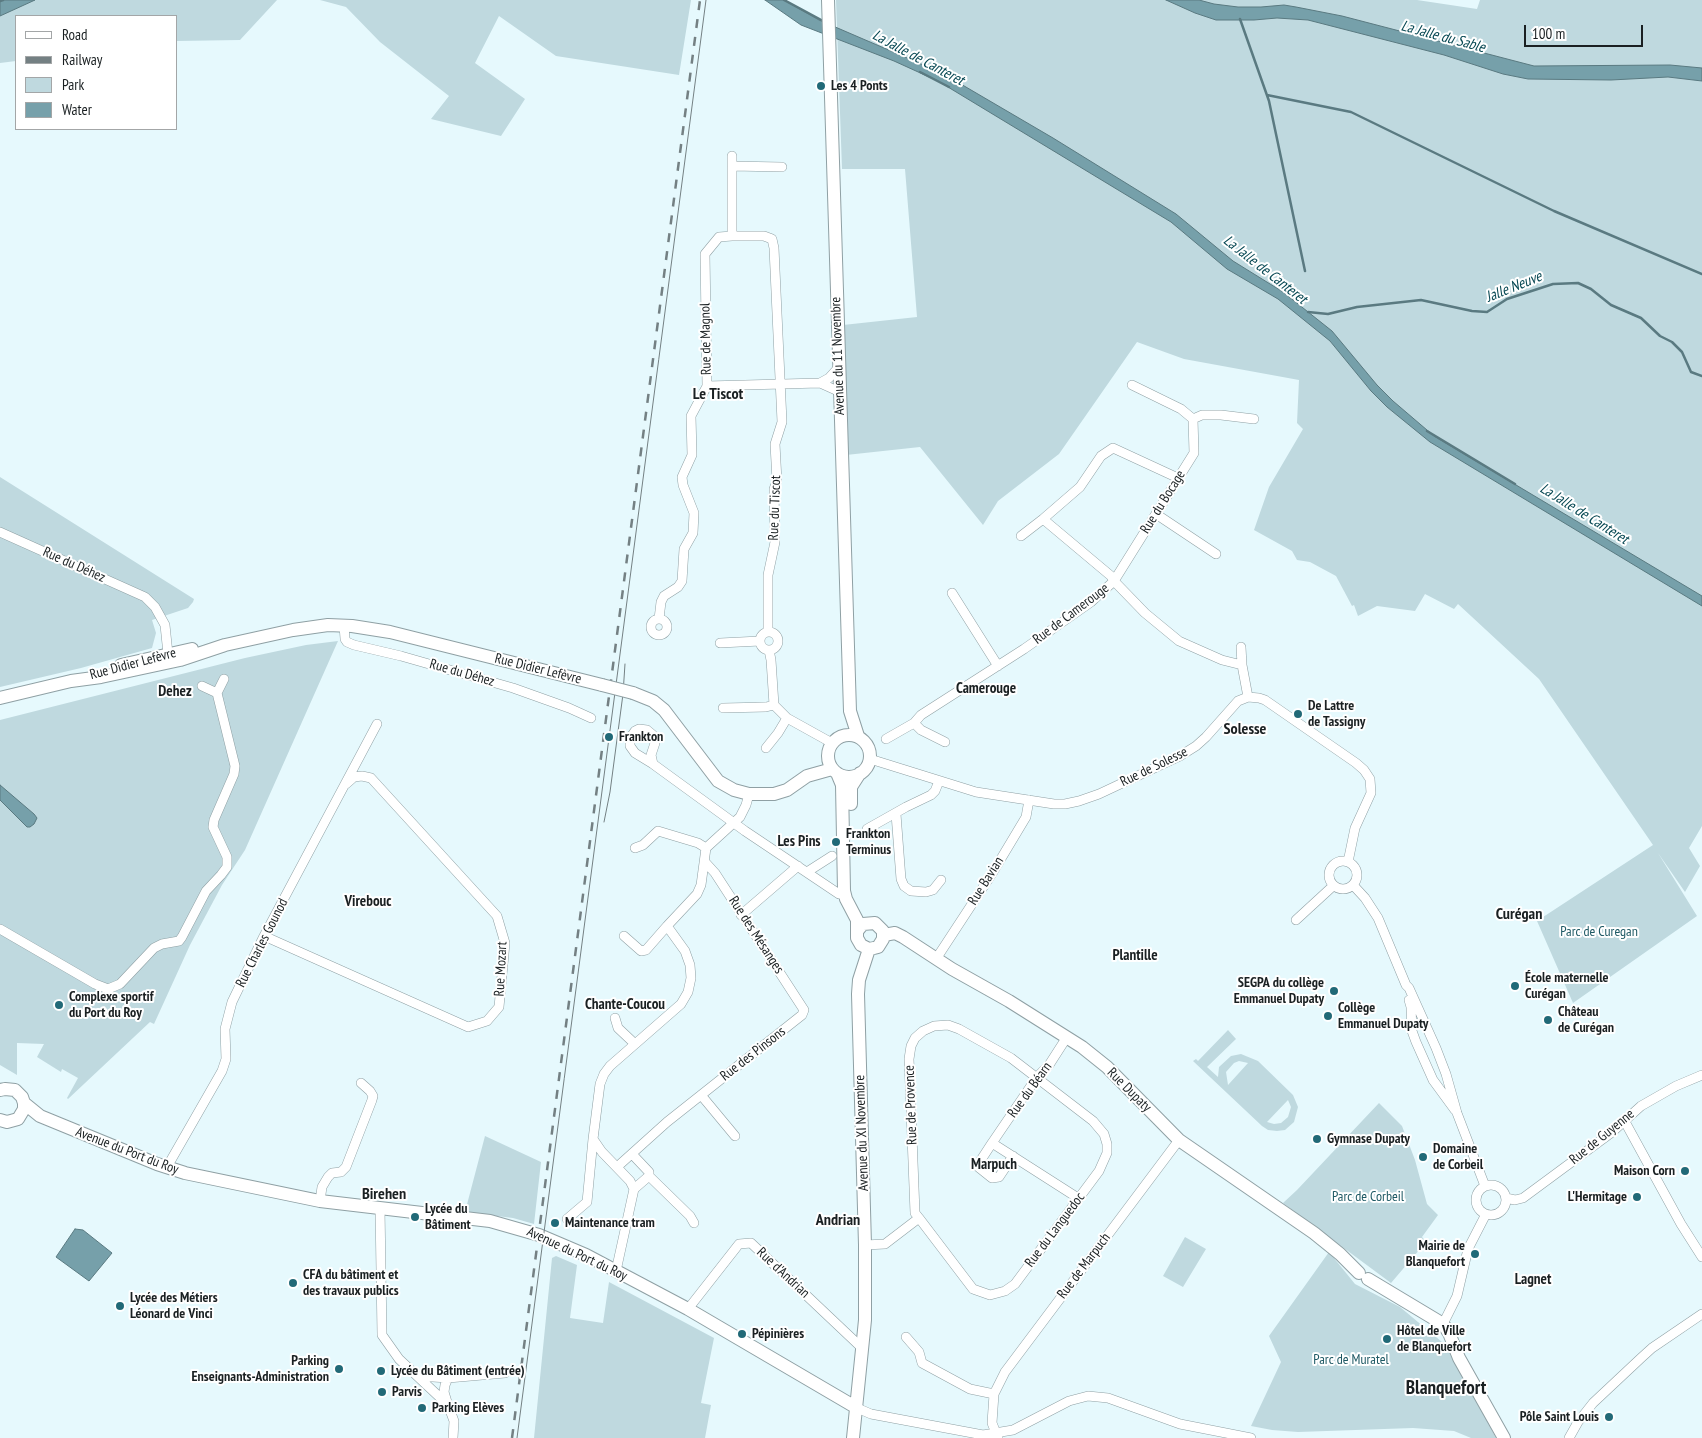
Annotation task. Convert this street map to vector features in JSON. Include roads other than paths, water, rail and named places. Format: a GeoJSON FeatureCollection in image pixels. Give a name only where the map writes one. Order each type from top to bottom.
{"type":"FeatureCollection","features":[{"type":"Feature","properties":{"kind":"main road","name":"Avenue du 11 Novembre"},"geometry":{"type":"LineString","coordinates":[[828,0],[850,711],[858,736]]}},
{"type":"Feature","properties":{"kind":"main road","name":"Rue Didier Lefèvre"},"geometry":{"type":"LineString","coordinates":[[0,698],[192,657],[225,645],[293,630],[312,627],[344,626],[390,632],[633,693],[653,701],[664,710],[718,781],[734,790],[749,794],[774,794],[787,790],[807,776],[828,756]]}},
{"type":"Feature","properties":{"kind":"main road","name":"Rue Didier Lefèvre"},"geometry":{"type":"LineString","coordinates":[[71,682],[100,671],[168,654],[201,647],[225,645]]}},
{"type":"Feature","properties":{"kind":"main road","name":"Avenue du 11 Novembre"},"geometry":{"type":"LineString","coordinates":[[837,739],[850,711]]}},
{"type":"Feature","properties":{"kind":"main road"},"geometry":{"type":"LineString","coordinates":[[851,734],[858,736],[868,746],[870,759],[850,790],[854,899],[861,912],[881,927],[884,935],[878,946],[869,949],[861,945],[857,938],[857,920],[844,891],[842,785],[828,756],[837,739],[851,734]]}},
{"type":"Feature","properties":{"kind":"main road","name":"Rue Didier Lefèvre"},"geometry":{"type":"LineString","coordinates":[[807,776],[834,771]]}},
{"type":"Feature","properties":{"kind":"main road"},"geometry":{"type":"LineString","coordinates":[[834,771],[848,777],[860,773]]}},
{"type":"Feature","properties":{"kind":"main road"},"geometry":{"type":"LineString","coordinates":[[858,930],[864,924],[875,923]]}},
{"type":"Feature","properties":{"kind":"main road","name":"Rue Dupaty"},"geometry":{"type":"LineString","coordinates":[[884,935],[898,934],[936,959],[1067,1037],[1107,1067],[1179,1140],[1314,1233],[1363,1276],[1443,1324]]}},
{"type":"Feature","properties":{"kind":"main road","name":"Avenue du XI Novembre"},"geometry":{"type":"LineString","coordinates":[[854,1438],[865,1320],[866,1245],[858,994],[859,980],[869,949]]}},
{"type":"Feature","properties":{"kind":"main road","name":"Avenue du Port du Roy"},"geometry":{"type":"LineString","coordinates":[[2,1088],[19,1093],[24,1103],[40,1116],[185,1173],[320,1201],[490,1220],[539,1235],[562,1244],[688,1309],[857,1408]]}},
{"type":"Feature","properties":{"kind":"main road"},"geometry":{"type":"LineString","coordinates":[[18,1118],[24,1109],[24,1103]]}},
{"type":"Feature","properties":{"kind":"main road","name":"Avenue du Port du Roy"},"geometry":{"type":"LineString","coordinates":[[0,1120],[7,1122],[18,1118],[40,1116]]}},
{"type":"Feature","properties":{"kind":"main road"},"geometry":{"type":"LineString","coordinates":[[1443,1324],[1449,1333],[1459,1358],[1504,1438]]}},
{"type":"Feature","properties":{"kind":"street"},"geometry":{"type":"LineString","coordinates":[[732,156],[732,236]]}},
{"type":"Feature","properties":{"kind":"street"},"geometry":{"type":"LineString","coordinates":[[732,166],[782,167]]}},
{"type":"Feature","properties":{"kind":"street","name":"Rue de Magnol"},"geometry":{"type":"LineString","coordinates":[[782,384],[772,239],[764,236],[719,237],[705,254],[708,386],[820,383],[840,392]]}},
{"type":"Feature","properties":{"kind":"street"},"geometry":{"type":"LineString","coordinates":[[820,383],[829,378],[839,367]]}},
{"type":"Feature","properties":{"kind":"street","name":"Rue du Tiscot"},"geometry":{"type":"LineString","coordinates":[[774,705],[769,650],[775,648],[778,639],[774,634],[768,632],[768,575],[775,542],[774,489],[777,481],[775,444],[782,422],[782,384]]}},
{"type":"Feature","properties":{"kind":"street"},"geometry":{"type":"LineString","coordinates":[[1132,385],[1181,409],[1193,419],[1202,415],[1221,414],[1254,419]]}},
{"type":"Feature","properties":{"kind":"street"},"geometry":{"type":"LineString","coordinates":[[659,619],[661,602],[664,596],[678,587],[682,581],[684,549],[693,533],[694,513],[682,485],[682,477],[692,455],[691,416],[708,386]]}},
{"type":"Feature","properties":{"kind":"street","name":"Rue du Bocage"},"geometry":{"type":"LineString","coordinates":[[1114,581],[1194,453],[1193,419]]}},
{"type":"Feature","properties":{"kind":"street"},"geometry":{"type":"LineString","coordinates":[[1021,536],[1043,520],[1080,487],[1101,456],[1113,448],[1178,478]]}},
{"type":"Feature","properties":{"kind":"street"},"geometry":{"type":"LineString","coordinates":[[1156,514],[1216,554]]}},
{"type":"Feature","properties":{"kind":"street"},"geometry":{"type":"LineString","coordinates":[[1043,520],[1111,576],[1114,581]]}},
{"type":"Feature","properties":{"kind":"street","name":"Rue du Déhez"},"geometry":{"type":"LineString","coordinates":[[0,532],[145,597],[155,608],[165,625],[168,654]]}},
{"type":"Feature","properties":{"kind":"street","name":"Rue de Camerouge"},"geometry":{"type":"LineString","coordinates":[[886,739],[914,723],[920,715],[998,666],[1091,602],[1114,581],[1145,613],[1179,641],[1222,660],[1242,665]]}},
{"type":"Feature","properties":{"kind":"street"},"geometry":{"type":"LineString","coordinates":[[952,593],[998,666]]}},
{"type":"Feature","properties":{"kind":"street","name":"Rue du Déhez"},"geometry":{"type":"LineString","coordinates":[[344,626],[344,637],[347,642],[354,645],[402,656],[513,688],[591,718]]}},
{"type":"Feature","properties":{"kind":"street"},"geometry":{"type":"LineString","coordinates":[[768,632],[762,635],[760,641],[763,647],[769,650]]}},
{"type":"Feature","properties":{"kind":"street"},"geometry":{"type":"LineString","coordinates":[[720,643],[760,641]]}},
{"type":"Feature","properties":{"kind":"street"},"geometry":{"type":"LineString","coordinates":[[1241,647],[1242,665],[1248,696],[1265,700],[1356,763],[1367,774],[1371,783],[1371,793],[1355,828],[1348,862]]}},
{"type":"Feature","properties":{"kind":"street"},"geometry":{"type":"LineString","coordinates":[[125,672],[135,666],[164,659],[168,654]]}},
{"type":"Feature","properties":{"kind":"street"},"geometry":{"type":"LineString","coordinates":[[0,929],[95,984],[108,989],[120,984],[154,948],[162,944],[178,941],[182,937],[206,891],[226,867],[228,857],[213,827],[214,820],[234,774],[235,766],[217,694],[224,679]]}},
{"type":"Feature","properties":{"kind":"street"},"geometry":{"type":"LineString","coordinates":[[202,686],[217,694]]}},
{"type":"Feature","properties":{"kind":"street","name":"Rue de Solesse"},"geometry":{"type":"LineString","coordinates":[[870,759],[976,792],[1054,804],[1079,801],[1160,766],[1196,746],[1215,728],[1238,701],[1248,696]]}},
{"type":"Feature","properties":{"kind":"street"},"geometry":{"type":"LineString","coordinates":[[723,708],[766,707],[774,705],[787,718],[837,739]]}},
{"type":"Feature","properties":{"kind":"street"},"geometry":{"type":"LineString","coordinates":[[766,748],[787,718]]}},
{"type":"Feature","properties":{"kind":"street"},"geometry":{"type":"LineString","coordinates":[[914,723],[920,730],[945,742]]}},
{"type":"Feature","properties":{"kind":"street","name":"Rue Charles Gounod"},"geometry":{"type":"LineString","coordinates":[[167,1167],[222,1071],[226,1059],[225,1029],[232,1002],[264,936],[377,724]]}},
{"type":"Feature","properties":{"kind":"street"},"geometry":{"type":"LineString","coordinates":[[653,764],[839,894]]}},
{"type":"Feature","properties":{"kind":"street","name":"Rue Mozart"},"geometry":{"type":"LineString","coordinates":[[264,936],[468,1027],[487,1021],[499,1007],[505,943],[498,916],[371,778],[354,777],[346,784]]}},
{"type":"Feature","properties":{"kind":"street"},"geometry":{"type":"LineString","coordinates":[[867,829],[931,795],[939,781]]}},
{"type":"Feature","properties":{"kind":"street"},"geometry":{"type":"LineString","coordinates":[[624,936],[641,950],[646,950],[697,894],[701,885],[706,848],[740,817],[749,794]]}},
{"type":"Feature","properties":{"kind":"street","name":"Rue Bavian"},"geometry":{"type":"LineString","coordinates":[[936,959],[993,872],[1026,817],[1029,800]]}},
{"type":"Feature","properties":{"kind":"street"},"geometry":{"type":"LineString","coordinates":[[896,814],[901,879],[904,886],[911,890],[926,892],[933,890],[941,880]]}},
{"type":"Feature","properties":{"kind":"street"},"geometry":{"type":"LineString","coordinates":[[634,848],[643,845],[658,831],[698,843],[706,848]]}},
{"type":"Feature","properties":{"kind":"street"},"geometry":{"type":"LineString","coordinates":[[807,872],[832,856]]}},
{"type":"Feature","properties":{"kind":"street","name":"Rue des Mésanges"},"geometry":{"type":"LineString","coordinates":[[705,862],[804,1010]]}},
{"type":"Feature","properties":{"kind":"street"},"geometry":{"type":"LineString","coordinates":[[1338,862],[1348,862],[1352,865],[1356,872],[1353,885],[1345,889],[1333,886],[1329,878],[1331,867],[1338,862]]}},
{"type":"Feature","properties":{"kind":"street"},"geometry":{"type":"LineString","coordinates":[[741,915],[798,866]]}},
{"type":"Feature","properties":{"kind":"street"},"geometry":{"type":"LineString","coordinates":[[1353,885],[1365,898],[1375,914],[1409,988],[1444,1069],[1457,1113],[1485,1186]]}},
{"type":"Feature","properties":{"kind":"street"},"geometry":{"type":"LineString","coordinates":[[1296,920],[1333,886]]}},
{"type":"Feature","properties":{"kind":"street"},"geometry":{"type":"LineString","coordinates":[[567,1220],[587,1202],[600,1084],[604,1074],[610,1066],[681,1004],[688,992],[691,978],[690,965],[685,951],[667,926]]}},
{"type":"Feature","properties":{"kind":"street"},"geometry":{"type":"LineString","coordinates":[[1406,985],[1405,990],[1412,1007],[1412,1031],[1429,1073],[1457,1113]]}},
{"type":"Feature","properties":{"kind":"street","name":"Rue des Pinsons"},"geometry":{"type":"LineString","coordinates":[[617,1167],[667,1122],[802,1015],[804,1010]]}},
{"type":"Feature","properties":{"kind":"street"},"geometry":{"type":"LineString","coordinates":[[615,1018],[618,1028],[635,1044]]}},
{"type":"Feature","properties":{"kind":"street"},"geometry":{"type":"LineString","coordinates":[[1412,1031],[1415,1027],[1422,1024],[1425,1025]]}},
{"type":"Feature","properties":{"kind":"street","name":"Rue de Provence"},"geometry":{"type":"LineString","coordinates":[[919,1218],[915,1213],[909,1059],[911,1046],[916,1038],[923,1031],[934,1026],[948,1026],[959,1029],[1011,1058],[1037,1077]]}},
{"type":"Feature","properties":{"kind":"street","name":"Rue du Béarn"},"geometry":{"type":"LineString","coordinates":[[1013,1156],[999,1177],[992,1178],[976,1166],[1067,1037]]}},
{"type":"Feature","properties":{"kind":"street"},"geometry":{"type":"LineString","coordinates":[[1429,1073],[1437,1075],[1444,1069]]}},
{"type":"Feature","properties":{"kind":"street","name":"Rue de Guyenne"},"geometry":{"type":"LineString","coordinates":[[1506,1198],[1515,1200],[1523,1198],[1611,1133],[1624,1120],[1654,1097],[1702,1076]]}},
{"type":"Feature","properties":{"kind":"street","name":"Rue du Languedoc"},"geometry":{"type":"LineString","coordinates":[[919,1218],[972,1289],[982,1294],[998,1294],[1015,1284],[1104,1163],[1107,1153],[1104,1134],[1093,1121],[1037,1077]]}},
{"type":"Feature","properties":{"kind":"street"},"geometry":{"type":"LineString","coordinates":[[320,1201],[322,1187],[328,1177],[332,1173],[341,1172],[346,1167],[372,1100],[373,1096],[370,1091],[361,1083]]}},
{"type":"Feature","properties":{"kind":"street"},"geometry":{"type":"LineString","coordinates":[[701,1095],[735,1136]]}},
{"type":"Feature","properties":{"kind":"street"},"geometry":{"type":"LineString","coordinates":[[1624,1120],[1681,1224],[1702,1257]]}},
{"type":"Feature","properties":{"kind":"street"},"geometry":{"type":"LineString","coordinates":[[593,1139],[602,1152],[630,1181],[634,1189]]}},
{"type":"Feature","properties":{"kind":"street","name":"Rue de Marpuch"},"geometry":{"type":"LineString","coordinates":[[997,1435],[992,1423],[994,1394],[1011,1364],[1179,1140]]}},
{"type":"Feature","properties":{"kind":"street"},"geometry":{"type":"LineString","coordinates":[[992,1143],[1078,1198]]}},
{"type":"Feature","properties":{"kind":"street"},"geometry":{"type":"LineString","coordinates":[[632,1154],[649,1172],[649,1176],[690,1216],[694,1223]]}},
{"type":"Feature","properties":{"kind":"street"},"geometry":{"type":"LineString","coordinates":[[616,1271],[634,1189],[649,1176]]}},
{"type":"Feature","properties":{"kind":"street"},"geometry":{"type":"LineString","coordinates":[[1494,1185],[1498,1187],[1506,1198],[1500,1212],[1491,1215],[1482,1212],[1476,1203],[1478,1193],[1485,1186],[1494,1185]]}},
{"type":"Feature","properties":{"kind":"street"},"geometry":{"type":"LineString","coordinates":[[380,1208],[382,1335],[399,1359],[448,1405]]}},
{"type":"Feature","properties":{"kind":"street"},"geometry":{"type":"LineString","coordinates":[[1443,1324],[1457,1296],[1468,1249],[1486,1214]]}},
{"type":"Feature","properties":{"kind":"street"},"geometry":{"type":"LineString","coordinates":[[866,1245],[885,1244],[919,1218]]}},
{"type":"Feature","properties":{"kind":"street","name":"Rue d'Andrian"},"geometry":{"type":"LineString","coordinates":[[688,1309],[739,1244],[751,1243],[862,1348]]}},
{"type":"Feature","properties":{"kind":"street"},"geometry":{"type":"LineString","coordinates":[[1569,1438],[1578,1422],[1593,1403],[1641,1358],[1652,1348],[1702,1314]]}},
{"type":"Feature","properties":{"kind":"street"},"geometry":{"type":"LineString","coordinates":[[906,1337],[919,1352],[922,1363],[970,1390],[994,1394]]}},
{"type":"Feature","properties":{"kind":"street"},"geometry":{"type":"LineString","coordinates":[[418,1376],[448,1378],[505,1374]]}},
{"type":"Feature","properties":{"kind":"street"},"geometry":{"type":"LineString","coordinates":[[448,1378],[444,1385],[444,1392],[454,1421],[453,1438]]}},
{"type":"Feature","properties":{"kind":"street"},"geometry":{"type":"LineString","coordinates":[[857,1408],[871,1414],[950,1430],[997,1435],[1013,1430],[1069,1401],[1088,1396],[1108,1398],[1180,1424],[1251,1438]]}},
{"type":"Feature","properties":{"kind":"water"},"geometry":{"type":"Polygon","coordinates":[[[35,0],[0,16],[0,1],[35,0]]]}},
{"type":"Feature","properties":{"kind":"water"},"geometry":{"type":"Polygon","coordinates":[[[765,0],[784,0],[819,20],[942,73],[1053,138],[1176,214],[1233,261],[1283,292],[1332,331],[1377,385],[1434,436],[1702,596],[1702,606],[1430,442],[1387,407],[1371,391],[1330,341],[1278,299],[1227,269],[1171,222],[938,81],[894,61],[801,25],[765,0]]]}},
{"type":"Feature","properties":{"kind":"water"},"geometry":{"type":"Polygon","coordinates":[[[1166,0],[1199,0],[1238,7],[1284,5],[1296,7],[1342,16],[1534,66],[1670,65],[1702,68],[1702,81],[1668,77],[1611,80],[1528,79],[1503,74],[1444,55],[1308,20],[1277,18],[1216,20],[1166,0]]]}},
{"type":"Feature","properties":{"kind":"water"},"geometry":{"type":"Polygon","coordinates":[[[0,785],[34,814],[37,818],[34,824],[27,827],[0,800],[0,785]]]}},
{"type":"Feature","properties":{"kind":"water"},"geometry":{"type":"Polygon","coordinates":[[[75,1229],[83,1230],[112,1253],[89,1281],[56,1257],[75,1229]]]}},
{"type":"Feature","properties":{"kind":"waterway","name":"La Jalle de Canteret"},"geometry":{"type":"LineString","coordinates":[[784,0],[825,22]]}},
{"type":"Feature","properties":{"kind":"waterway"},"geometry":{"type":"LineString","coordinates":[[1240,19],[1269,101],[1305,271]]}},
{"type":"Feature","properties":{"kind":"waterway","name":"La Jalle de Canteret"},"geometry":{"type":"LineString","coordinates":[[920,72],[949,87]]}},
{"type":"Feature","properties":{"kind":"waterway"},"geometry":{"type":"LineString","coordinates":[[1267,95],[1351,112],[1554,211],[1702,274]]}},
{"type":"Feature","properties":{"kind":"waterway","name":"Jalle Neuve"},"geometry":{"type":"LineString","coordinates":[[1308,312],[1328,314],[1357,307],[1421,300],[1472,311],[1487,312],[1507,299],[1553,284],[1578,283],[1591,289],[1611,305],[1641,318],[1660,336],[1672,342],[1682,352],[1691,372],[1702,376]]}},
{"type":"Feature","properties":{"kind":"waterway","name":"La Jalle de Canteret"},"geometry":{"type":"LineString","coordinates":[[1427,431],[1515,484]]}},
{"type":"Feature","properties":{"kind":"tram line"},"geometry":{"type":"LineString","coordinates":[[517,1438],[706,0]]}},
{"type":"Feature","properties":{"kind":"tram line"},"geometry":{"type":"LineString","coordinates":[[604,822],[610,792],[623,694],[625,664]]}},
{"type":"Feature","properties":{"kind":"railway"},"geometry":{"type":"LineString","coordinates":[[512,1438],[700,0]]}},
{"type":"Feature","properties":{"kind":"place","name":"Les 4 Ponts"},"geometry":{"type":"Point","coordinates":[821,86]}},
{"type":"Feature","properties":{"kind":"place","name":"De Lattre de Tassigny"},"geometry":{"type":"Point","coordinates":[1298,714]}},
{"type":"Feature","properties":{"kind":"place","name":"Frankton"},"geometry":{"type":"Point","coordinates":[609,737]}},
{"type":"Feature","properties":{"kind":"place","name":"Frankton Terminus"},"geometry":{"type":"Point","coordinates":[836,842]}},
{"type":"Feature","properties":{"kind":"place","name":"École maternelle Curégan"},"geometry":{"type":"Point","coordinates":[1515,986]}},
{"type":"Feature","properties":{"kind":"place","name":"SEGPA du collège Emmanuel Dupaty"},"geometry":{"type":"Point","coordinates":[1334,991]}},
{"type":"Feature","properties":{"kind":"place","name":"Complexe sportif du Port du Roy"},"geometry":{"type":"Point","coordinates":[59,1005]}},
{"type":"Feature","properties":{"kind":"place","name":"Collège Emmanuel Dupaty"},"geometry":{"type":"Point","coordinates":[1328,1016]}},
{"type":"Feature","properties":{"kind":"place","name":"Château de Curégan"},"geometry":{"type":"Point","coordinates":[1548,1020]}},
{"type":"Feature","properties":{"kind":"place","name":"Gymnase Dupaty"},"geometry":{"type":"Point","coordinates":[1317,1139]}},
{"type":"Feature","properties":{"kind":"place","name":"Domaine de Corbeil"},"geometry":{"type":"Point","coordinates":[1423,1157]}},
{"type":"Feature","properties":{"kind":"place","name":"Maison Corn"},"geometry":{"type":"Point","coordinates":[1685,1171]}},
{"type":"Feature","properties":{"kind":"place","name":"L'Hermitage"},"geometry":{"type":"Point","coordinates":[1637,1197]}},
{"type":"Feature","properties":{"kind":"place","name":"Lycée du Bâtiment"},"geometry":{"type":"Point","coordinates":[415,1217]}},
{"type":"Feature","properties":{"kind":"place","name":"Maintenance tram"},"geometry":{"type":"Point","coordinates":[555,1223]}},
{"type":"Feature","properties":{"kind":"place","name":"Mairie de Blanquefort"},"geometry":{"type":"Point","coordinates":[1475,1254]}},
{"type":"Feature","properties":{"kind":"place","name":"CFA du bâtiment et des travaux publics"},"geometry":{"type":"Point","coordinates":[293,1283]}},
{"type":"Feature","properties":{"kind":"place","name":"Lycée des Métiers Léonard de Vinci"},"geometry":{"type":"Point","coordinates":[120,1306]}},
{"type":"Feature","properties":{"kind":"place","name":"Pépinières"},"geometry":{"type":"Point","coordinates":[742,1334]}},
{"type":"Feature","properties":{"kind":"place","name":"Hôtel de Ville de Blanquefort"},"geometry":{"type":"Point","coordinates":[1387,1339]}},
{"type":"Feature","properties":{"kind":"place","name":"Parking Enseignants-Administration"},"geometry":{"type":"Point","coordinates":[339,1369]}},
{"type":"Feature","properties":{"kind":"place","name":"Lycée du Bâtiment (entrée)"},"geometry":{"type":"Point","coordinates":[381,1371]}},
{"type":"Feature","properties":{"kind":"place","name":"Parvis"},"geometry":{"type":"Point","coordinates":[382,1392]}},
{"type":"Feature","properties":{"kind":"place","name":"Parking Elèves"},"geometry":{"type":"Point","coordinates":[422,1408]}},
{"type":"Feature","properties":{"kind":"place","name":"Pôle Saint Louis"},"geometry":{"type":"Point","coordinates":[1609,1417]}},
{"type":"Feature","properties":{"kind":"district","name":"Le Tiscot"},"geometry":{"type":"Point","coordinates":[718,394]}},
{"type":"Feature","properties":{"kind":"district","name":"Camerouge"},"geometry":{"type":"Point","coordinates":[986,689]}},
{"type":"Feature","properties":{"kind":"district","name":"Dehez"},"geometry":{"type":"Point","coordinates":[175,692]}},
{"type":"Feature","properties":{"kind":"district","name":"Solesse"},"geometry":{"type":"Point","coordinates":[1245,729]}},
{"type":"Feature","properties":{"kind":"district","name":"Les Pins"},"geometry":{"type":"Point","coordinates":[799,842]}},
{"type":"Feature","properties":{"kind":"district","name":"Virebouc"},"geometry":{"type":"Point","coordinates":[368,902]}},
{"type":"Feature","properties":{"kind":"district","name":"Curégan"},"geometry":{"type":"Point","coordinates":[1519,914]}},
{"type":"Feature","properties":{"kind":"district","name":"Plantille"},"geometry":{"type":"Point","coordinates":[1135,956]}},
{"type":"Feature","properties":{"kind":"district","name":"Chante-Coucou"},"geometry":{"type":"Point","coordinates":[625,1005]}},
{"type":"Feature","properties":{"kind":"district","name":"Marpuch"},"geometry":{"type":"Point","coordinates":[994,1165]}},
{"type":"Feature","properties":{"kind":"district","name":"Birehen"},"geometry":{"type":"Point","coordinates":[384,1194]}},
{"type":"Feature","properties":{"kind":"district","name":"Andrian"},"geometry":{"type":"Point","coordinates":[838,1220]}},
{"type":"Feature","properties":{"kind":"district","name":"Lagnet"},"geometry":{"type":"Point","coordinates":[1533,1280]}},
{"type":"Feature","properties":{"kind":"district","name":"Blanquefort"},"geometry":{"type":"Point","coordinates":[1446,1389]}},
{"type":"Feature","properties":{"kind":"water label","name":"La Jalle du Sable"},"geometry":{"type":"Point","coordinates":[1443,37]}},
{"type":"Feature","properties":{"kind":"park label","name":"Parc de Curegan"},"geometry":{"type":"Point","coordinates":[1599,932]}},
{"type":"Feature","properties":{"kind":"park label","name":"Parc de Corbeil"},"geometry":{"type":"Point","coordinates":[1368,1197]}},
{"type":"Feature","properties":{"kind":"park label","name":"Parc de Muratel"},"geometry":{"type":"Point","coordinates":[1351,1360]}}]}
